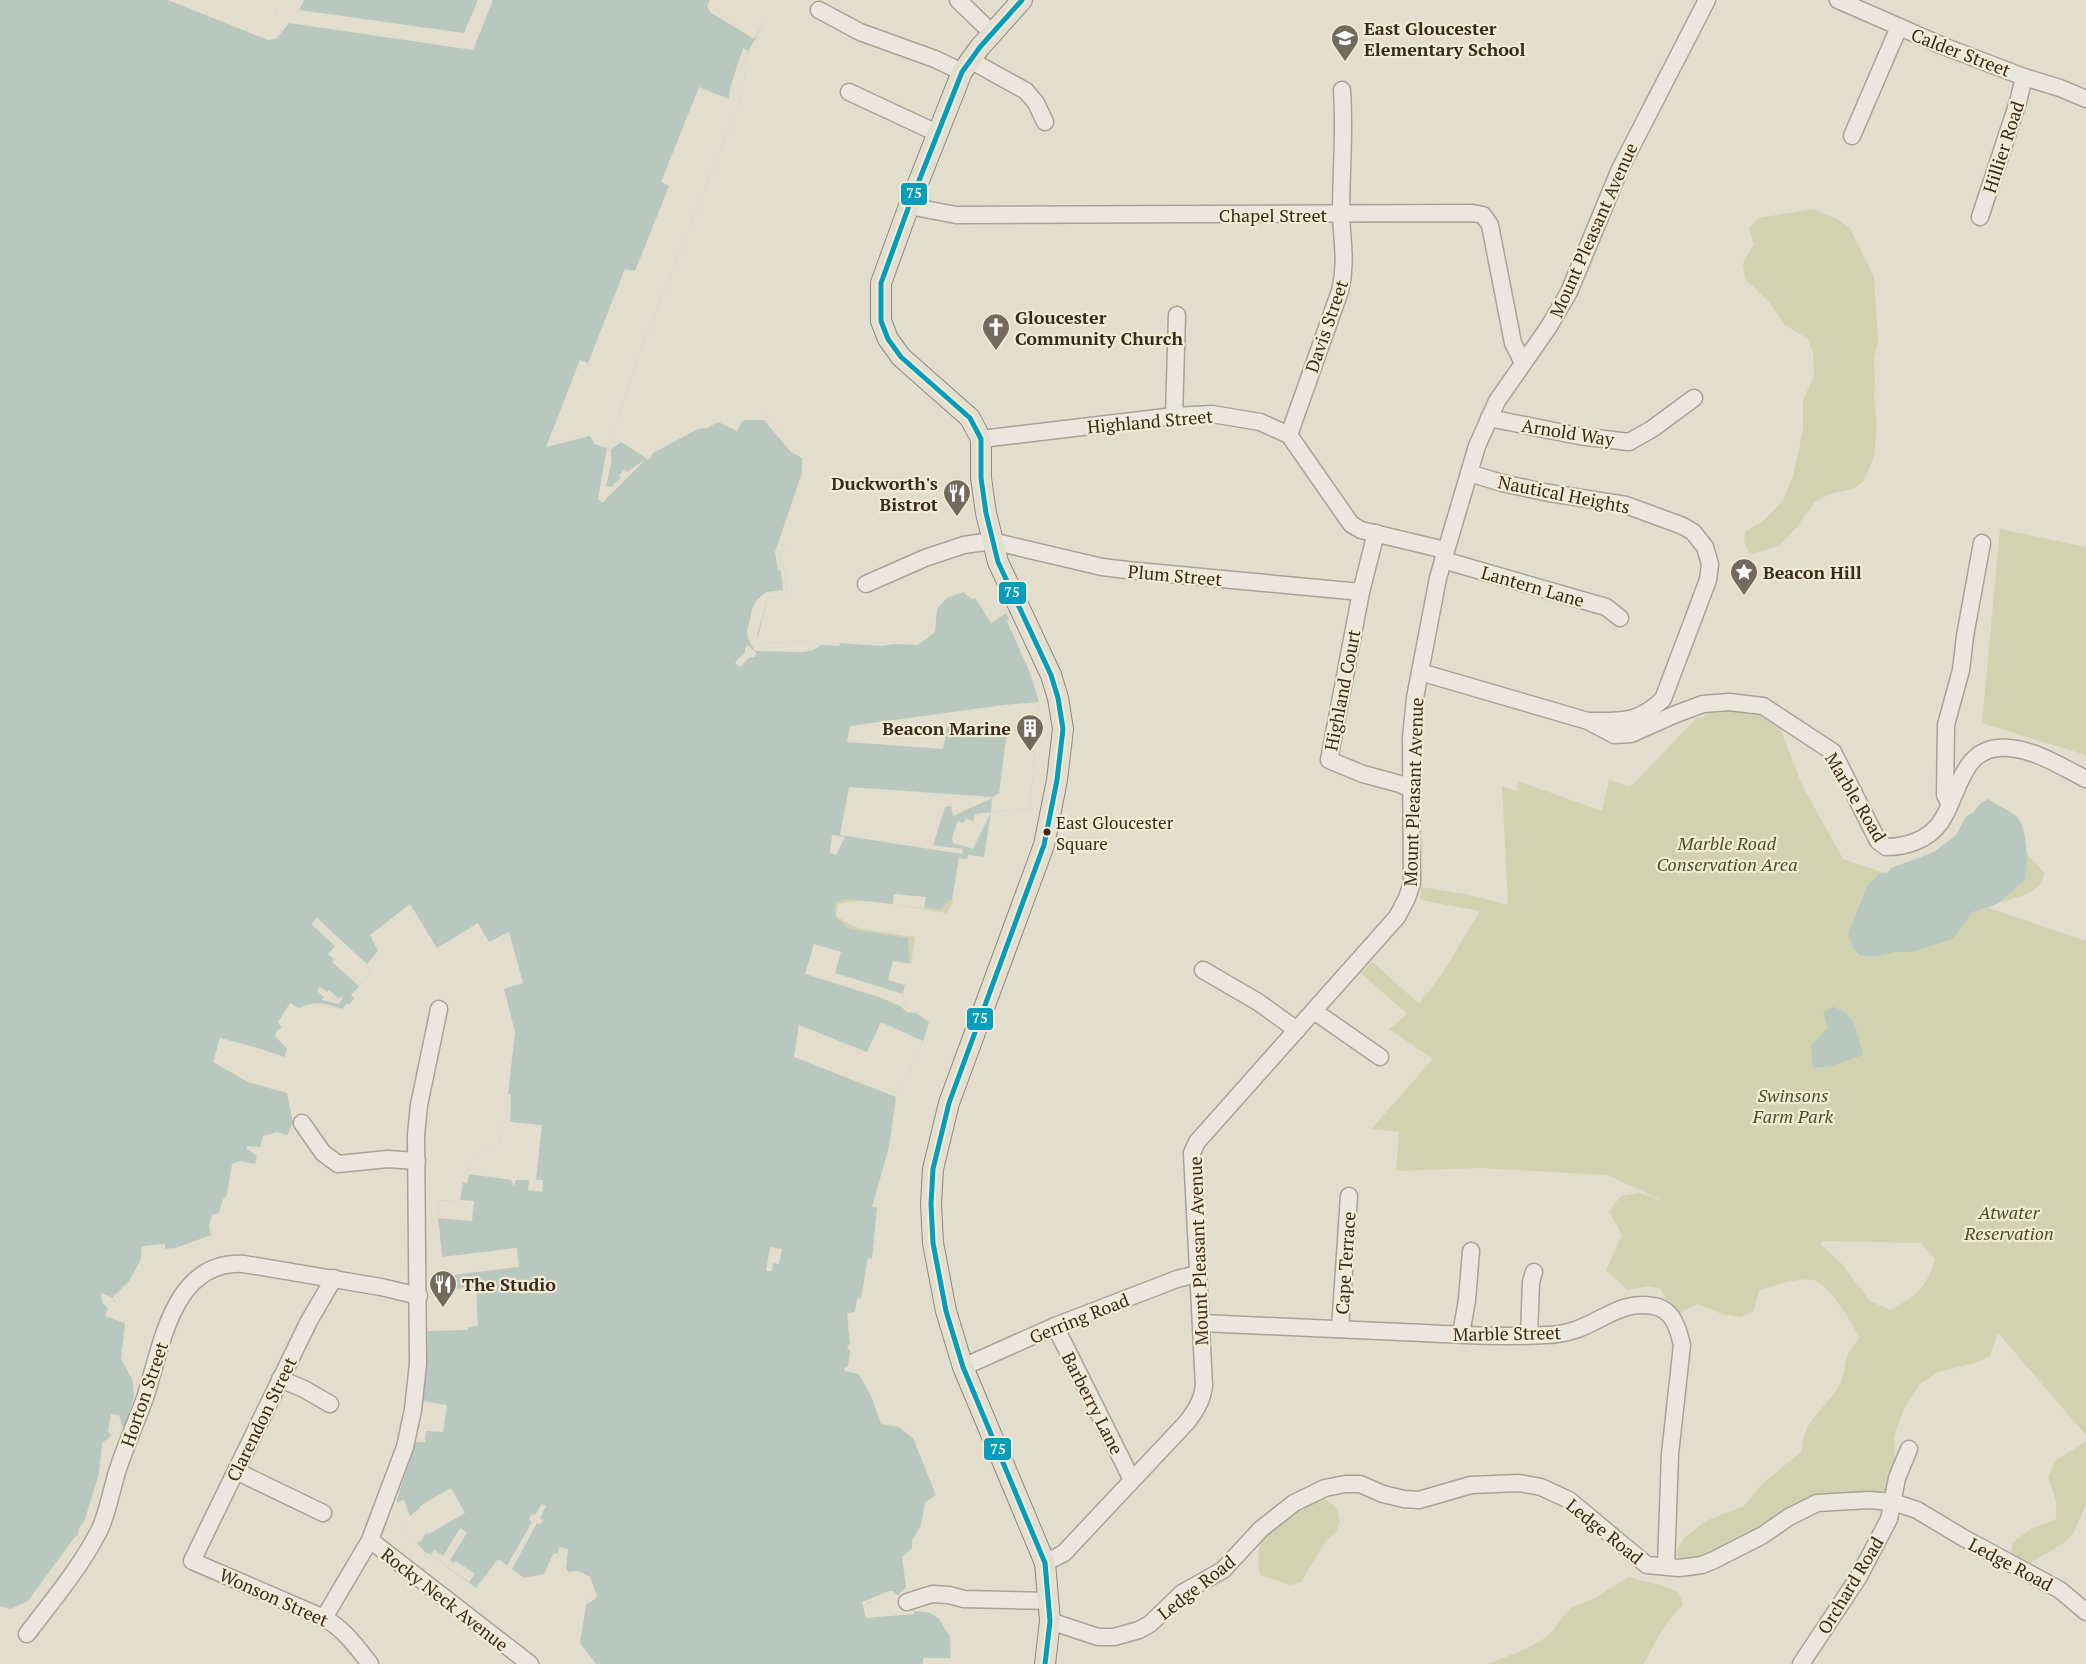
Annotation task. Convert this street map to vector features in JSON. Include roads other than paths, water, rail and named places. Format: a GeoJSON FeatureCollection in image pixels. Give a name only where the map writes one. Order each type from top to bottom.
{"type":"FeatureCollection","features":[{"type":"Feature","properties":{"kind":"main road"},"geometry":{"type":"LineString","coordinates":[[1022,0],[992,33],[966,66],[937,133],[881,283],[881,321],[888,340],[901,357],[970,418],[981,439],[981,478],[992,541],[998,562],[1051,675],[1058,698],[1063,729],[1057,780],[1044,844],[949,1103],[933,1169],[931,1204],[933,1243],[946,1311],[963,1367],[1045,1563],[1050,1611],[1045,1664]]}},
{"type":"Feature","properties":{"kind":"street"},"geometry":{"type":"LineString","coordinates":[[958,0],[992,33]]}},
{"type":"Feature","properties":{"kind":"street","name":"Mount Pleasant Avenue"},"geometry":{"type":"LineString","coordinates":[[1045,1563],[1064,1553],[1191,1416],[1202,1398],[1204,1386],[1192,1153],[1197,1142],[1397,917],[1407,898],[1412,883],[1412,724],[1420,672],[1444,555],[1477,446],[1497,402],[1548,328],[1569,292],[1620,169],[1707,0]]}},
{"type":"Feature","properties":{"kind":"street","name":"Calder Street"},"geometry":{"type":"LineString","coordinates":[[1838,0],[1942,46],[2086,99]]}},
{"type":"Feature","properties":{"kind":"street"},"geometry":{"type":"LineString","coordinates":[[819,10],[860,32],[936,60],[966,66],[1026,91],[1036,103],[1045,122]]}},
{"type":"Feature","properties":{"kind":"street"},"geometry":{"type":"LineString","coordinates":[[1852,136],[1899,27]]}},
{"type":"Feature","properties":{"kind":"street","name":"Hillier Road"},"geometry":{"type":"LineString","coordinates":[[1980,217],[2018,102],[2024,77]]}},
{"type":"Feature","properties":{"kind":"street","name":"Davis Street"},"geometry":{"type":"LineString","coordinates":[[1289,435],[1340,291],[1345,270],[1341,214],[1344,112],[1342,90]]}},
{"type":"Feature","properties":{"kind":"street"},"geometry":{"type":"LineString","coordinates":[[849,92],[937,133]]}},
{"type":"Feature","properties":{"kind":"street","name":"Chapel Street"},"geometry":{"type":"LineString","coordinates":[[909,206],[956,215],[1472,213],[1483,215],[1490,225],[1513,343],[1523,363]]}},
{"type":"Feature","properties":{"kind":"street"},"geometry":{"type":"LineString","coordinates":[[1174,416],[1177,315]]}},
{"type":"Feature","properties":{"kind":"street","name":"Arnold Way"},"geometry":{"type":"LineString","coordinates":[[1489,418],[1579,436],[1629,442],[1652,429],[1694,398]]}},
{"type":"Feature","properties":{"kind":"street","name":"Highland Street"},"geometry":{"type":"LineString","coordinates":[[981,439],[1174,416],[1212,414],[1260,422],[1289,435]]}},
{"type":"Feature","properties":{"kind":"street"},"geometry":{"type":"LineString","coordinates":[[1289,435],[1351,524],[1360,530],[1376,533],[1444,555]]}},
{"type":"Feature","properties":{"kind":"street","name":"Nautical Heights"},"geometry":{"type":"LineString","coordinates":[[1469,473],[1502,483],[1549,493],[1626,505],[1683,526],[1692,532],[1705,547],[1710,564],[1708,580],[1663,699],[1654,708],[1632,720],[1588,721]]}},
{"type":"Feature","properties":{"kind":"street","name":"Highland Court"},"geometry":{"type":"LineString","coordinates":[[1376,533],[1361,592],[1329,760],[1363,774],[1400,784],[1413,790]]}},
{"type":"Feature","properties":{"kind":"street"},"geometry":{"type":"LineString","coordinates":[[866,584],[924,558],[964,545],[992,541]]}},
{"type":"Feature","properties":{"kind":"street","name":"Plum Street"},"geometry":{"type":"LineString","coordinates":[[992,541],[1118,569],[1361,592]]}},
{"type":"Feature","properties":{"kind":"street"},"geometry":{"type":"LineString","coordinates":[[1949,803],[1946,795],[1946,725],[1961,670],[1965,636],[1982,543]]}},
{"type":"Feature","properties":{"kind":"street","name":"Lantern Lane"},"geometry":{"type":"LineString","coordinates":[[1444,555],[1606,607],[1620,618]]}},
{"type":"Feature","properties":{"kind":"street","name":"Marble Road"},"geometry":{"type":"LineString","coordinates":[[1420,672],[1588,721],[1614,735],[1631,734],[1703,704],[1729,702],[1763,706],[1833,752],[1878,841],[1886,847],[1899,847],[1925,836],[1940,823],[1959,781],[1971,762],[1981,753],[1991,749],[2010,748],[2036,754],[2086,779]]}},
{"type":"Feature","properties":{"kind":"street"},"geometry":{"type":"LineString","coordinates":[[1203,970],[1258,1002],[1297,1030]]}},
{"type":"Feature","properties":{"kind":"street","name":"Rocky Neck Avenue"},"geometry":{"type":"LineString","coordinates":[[439,1009],[416,1135],[419,1296],[418,1364],[413,1410],[405,1447],[370,1540],[530,1664]]}},
{"type":"Feature","properties":{"kind":"street"},"geometry":{"type":"LineString","coordinates":[[1314,1011],[1380,1057]]}},
{"type":"Feature","properties":{"kind":"street"},"geometry":{"type":"LineString","coordinates":[[302,1123],[323,1153],[338,1164],[388,1159],[417,1161]]}},
{"type":"Feature","properties":{"kind":"street","name":"Cape Terrace"},"geometry":{"type":"LineString","coordinates":[[1340,1329],[1350,1196]]}},
{"type":"Feature","properties":{"kind":"street"},"geometry":{"type":"LineString","coordinates":[[1461,1334],[1467,1300],[1471,1251]]}},
{"type":"Feature","properties":{"kind":"street","name":"Horton Street"},"geometry":{"type":"LineString","coordinates":[[27,1634],[81,1561],[100,1530],[118,1468],[145,1398],[165,1329],[185,1291],[206,1272],[229,1263],[334,1278]]}},
{"type":"Feature","properties":{"kind":"street"},"geometry":{"type":"LineString","coordinates":[[1529,1335],[1531,1282],[1534,1272]]}},
{"type":"Feature","properties":{"kind":"street","name":"Gerring Road"},"geometry":{"type":"LineString","coordinates":[[963,1367],[1054,1326],[1177,1279],[1197,1274]]}},
{"type":"Feature","properties":{"kind":"street"},"geometry":{"type":"LineString","coordinates":[[334,1278],[419,1296]]}},
{"type":"Feature","properties":{"kind":"street","name":"Clarendon Street"},"geometry":{"type":"LineString","coordinates":[[192,1561],[309,1321],[334,1278]]}},
{"type":"Feature","properties":{"kind":"street","name":"Marble Street"},"geometry":{"type":"LineString","coordinates":[[1201,1322],[1461,1334],[1529,1335],[1563,1333],[1577,1330],[1619,1308],[1638,1305],[1654,1306],[1665,1310],[1672,1318],[1682,1345],[1670,1454],[1666,1566]]}},
{"type":"Feature","properties":{"kind":"street","name":"Barberry Lane"},"geometry":{"type":"LineString","coordinates":[[1054,1326],[1132,1480]]}},
{"type":"Feature","properties":{"kind":"street"},"geometry":{"type":"LineString","coordinates":[[280,1379],[304,1389],[330,1404]]}},
{"type":"Feature","properties":{"kind":"street","name":"Orchard Road"},"geometry":{"type":"LineString","coordinates":[[1801,1664],[1858,1578],[1889,1519],[1897,1478],[1908,1449]]}},
{"type":"Feature","properties":{"kind":"street"},"geometry":{"type":"LineString","coordinates":[[236,1471],[323,1513]]}},
{"type":"Feature","properties":{"kind":"street","name":"Ledge Road"},"geometry":{"type":"LineString","coordinates":[[907,1602],[932,1594],[949,1595],[964,1599],[1050,1611],[1098,1637],[1114,1637],[1139,1630],[1150,1624],[1186,1590],[1223,1570],[1260,1529],[1294,1503],[1325,1488],[1345,1484],[1360,1484],[1383,1494],[1419,1500],[1472,1485],[1519,1483],[1541,1487],[1569,1500],[1647,1565],[1666,1566],[1687,1567],[1702,1565],[1714,1560],[1763,1535],[1789,1517],[1817,1503],[1869,1500],[1893,1502],[1917,1510],[1962,1538],[2046,1582],[2060,1590],[2086,1612]]}},
{"type":"Feature","properties":{"kind":"street"},"geometry":{"type":"LineString","coordinates":[[324,1618],[370,1540]]}},
{"type":"Feature","properties":{"kind":"street","name":"Wonson Street"},"geometry":{"type":"LineString","coordinates":[[192,1561],[337,1625],[370,1664]]}},
{"type":"Feature","properties":{"kind":"place","name":"East Gloucester Elementary School"},"geometry":{"type":"Point","coordinates":[1345,62]}},
{"type":"Feature","properties":{"kind":"place","name":"Gloucester Community Church"},"geometry":{"type":"Point","coordinates":[996,351]}},
{"type":"Feature","properties":{"kind":"place","name":"Duckworth's Bistrot"},"geometry":{"type":"Point","coordinates":[957,517]}},
{"type":"Feature","properties":{"kind":"place","name":"Beacon Hill"},"geometry":{"type":"Point","coordinates":[1744,596]}},
{"type":"Feature","properties":{"kind":"place","name":"Beacon Marine"},"geometry":{"type":"Point","coordinates":[1030,752]}},
{"type":"Feature","properties":{"kind":"place","name":"East Gloucester Square"},"geometry":{"type":"Point","coordinates":[1047,832]}},
{"type":"Feature","properties":{"kind":"place","name":"The Studio"},"geometry":{"type":"Point","coordinates":[443,1308]}},
{"type":"Feature","properties":{"kind":"park label","name":"Marble Road Conservation Area"},"geometry":{"type":"Point","coordinates":[1727,853]}},
{"type":"Feature","properties":{"kind":"park label","name":"Swinsons Farm Park"},"geometry":{"type":"Point","coordinates":[1793,1105]}},
{"type":"Feature","properties":{"kind":"park label","name":"Atwater Reservation"},"geometry":{"type":"Point","coordinates":[2009,1222]}}]}
